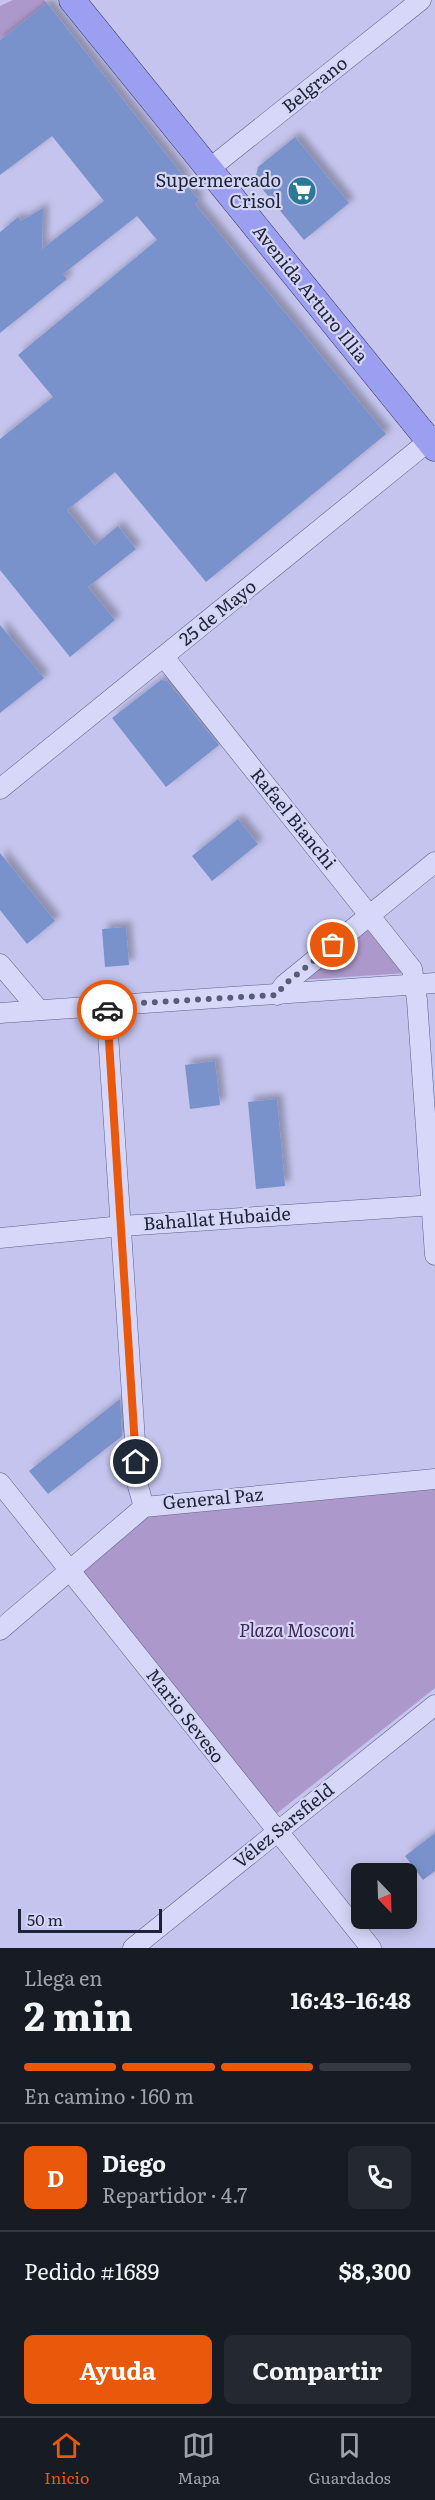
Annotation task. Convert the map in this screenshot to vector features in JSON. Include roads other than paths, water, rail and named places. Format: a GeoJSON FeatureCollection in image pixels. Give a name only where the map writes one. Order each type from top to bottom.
{"type":"FeatureCollection","features":[{"type":"Feature","properties":{"kind":"main road","name":"Avenida Arturo Illia"},"geometry":{"type":"LineString","coordinates":[[72,0],[433,442]]}},
{"type":"Feature","properties":{"kind":"street","name":"Belgrano"},"geometry":{"type":"LineString","coordinates":[[209,169],[421,0]]}},
{"type":"Feature","properties":{"kind":"street","name":"25 de Mayo"},"geometry":{"type":"LineString","coordinates":[[0,789],[433,442]]}},
{"type":"Feature","properties":{"kind":"street","name":"Rafael Bianchi"},"geometry":{"type":"LineString","coordinates":[[164,657],[409,963],[415,985],[435,1255]]}},
{"type":"Feature","properties":{"kind":"street"},"geometry":{"type":"LineString","coordinates":[[277,995],[284,985],[435,862]]}},
{"type":"Feature","properties":{"kind":"street"},"geometry":{"type":"LineString","coordinates":[[0,964],[39,1010]]}},
{"type":"Feature","properties":{"kind":"street"},"geometry":{"type":"LineString","coordinates":[[0,1013],[435,983]]}},
{"type":"Feature","properties":{"kind":"street"},"geometry":{"type":"LineString","coordinates":[[106,1005],[138,1486],[144,1507]]}},
{"type":"Feature","properties":{"kind":"street","name":"Bahallat Hubaide"},"geometry":{"type":"LineString","coordinates":[[0,1238],[122,1226],[433,1205]]}},
{"type":"Feature","properties":{"kind":"street","name":"General Paz"},"geometry":{"type":"LineString","coordinates":[[0,1630],[71,1572],[144,1507],[435,1479]]}},
{"type":"Feature","properties":{"kind":"street","name":"Mario Seveso"},"geometry":{"type":"LineString","coordinates":[[0,1483],[371,1948]]}},
{"type":"Feature","properties":{"kind":"street","name":"Vélez Sarsfield"},"geometry":{"type":"LineString","coordinates":[[133,1948],[435,1705]]}},
{"type":"Feature","properties":{"kind":"place","name":"Supermercado Crisol"},"geometry":{"type":"Point","coordinates":[302,191]}},
{"type":"Feature","properties":{"kind":"park label","name":"Plaza Mosconi"},"geometry":{"type":"Point","coordinates":[297,1631]}}]}
